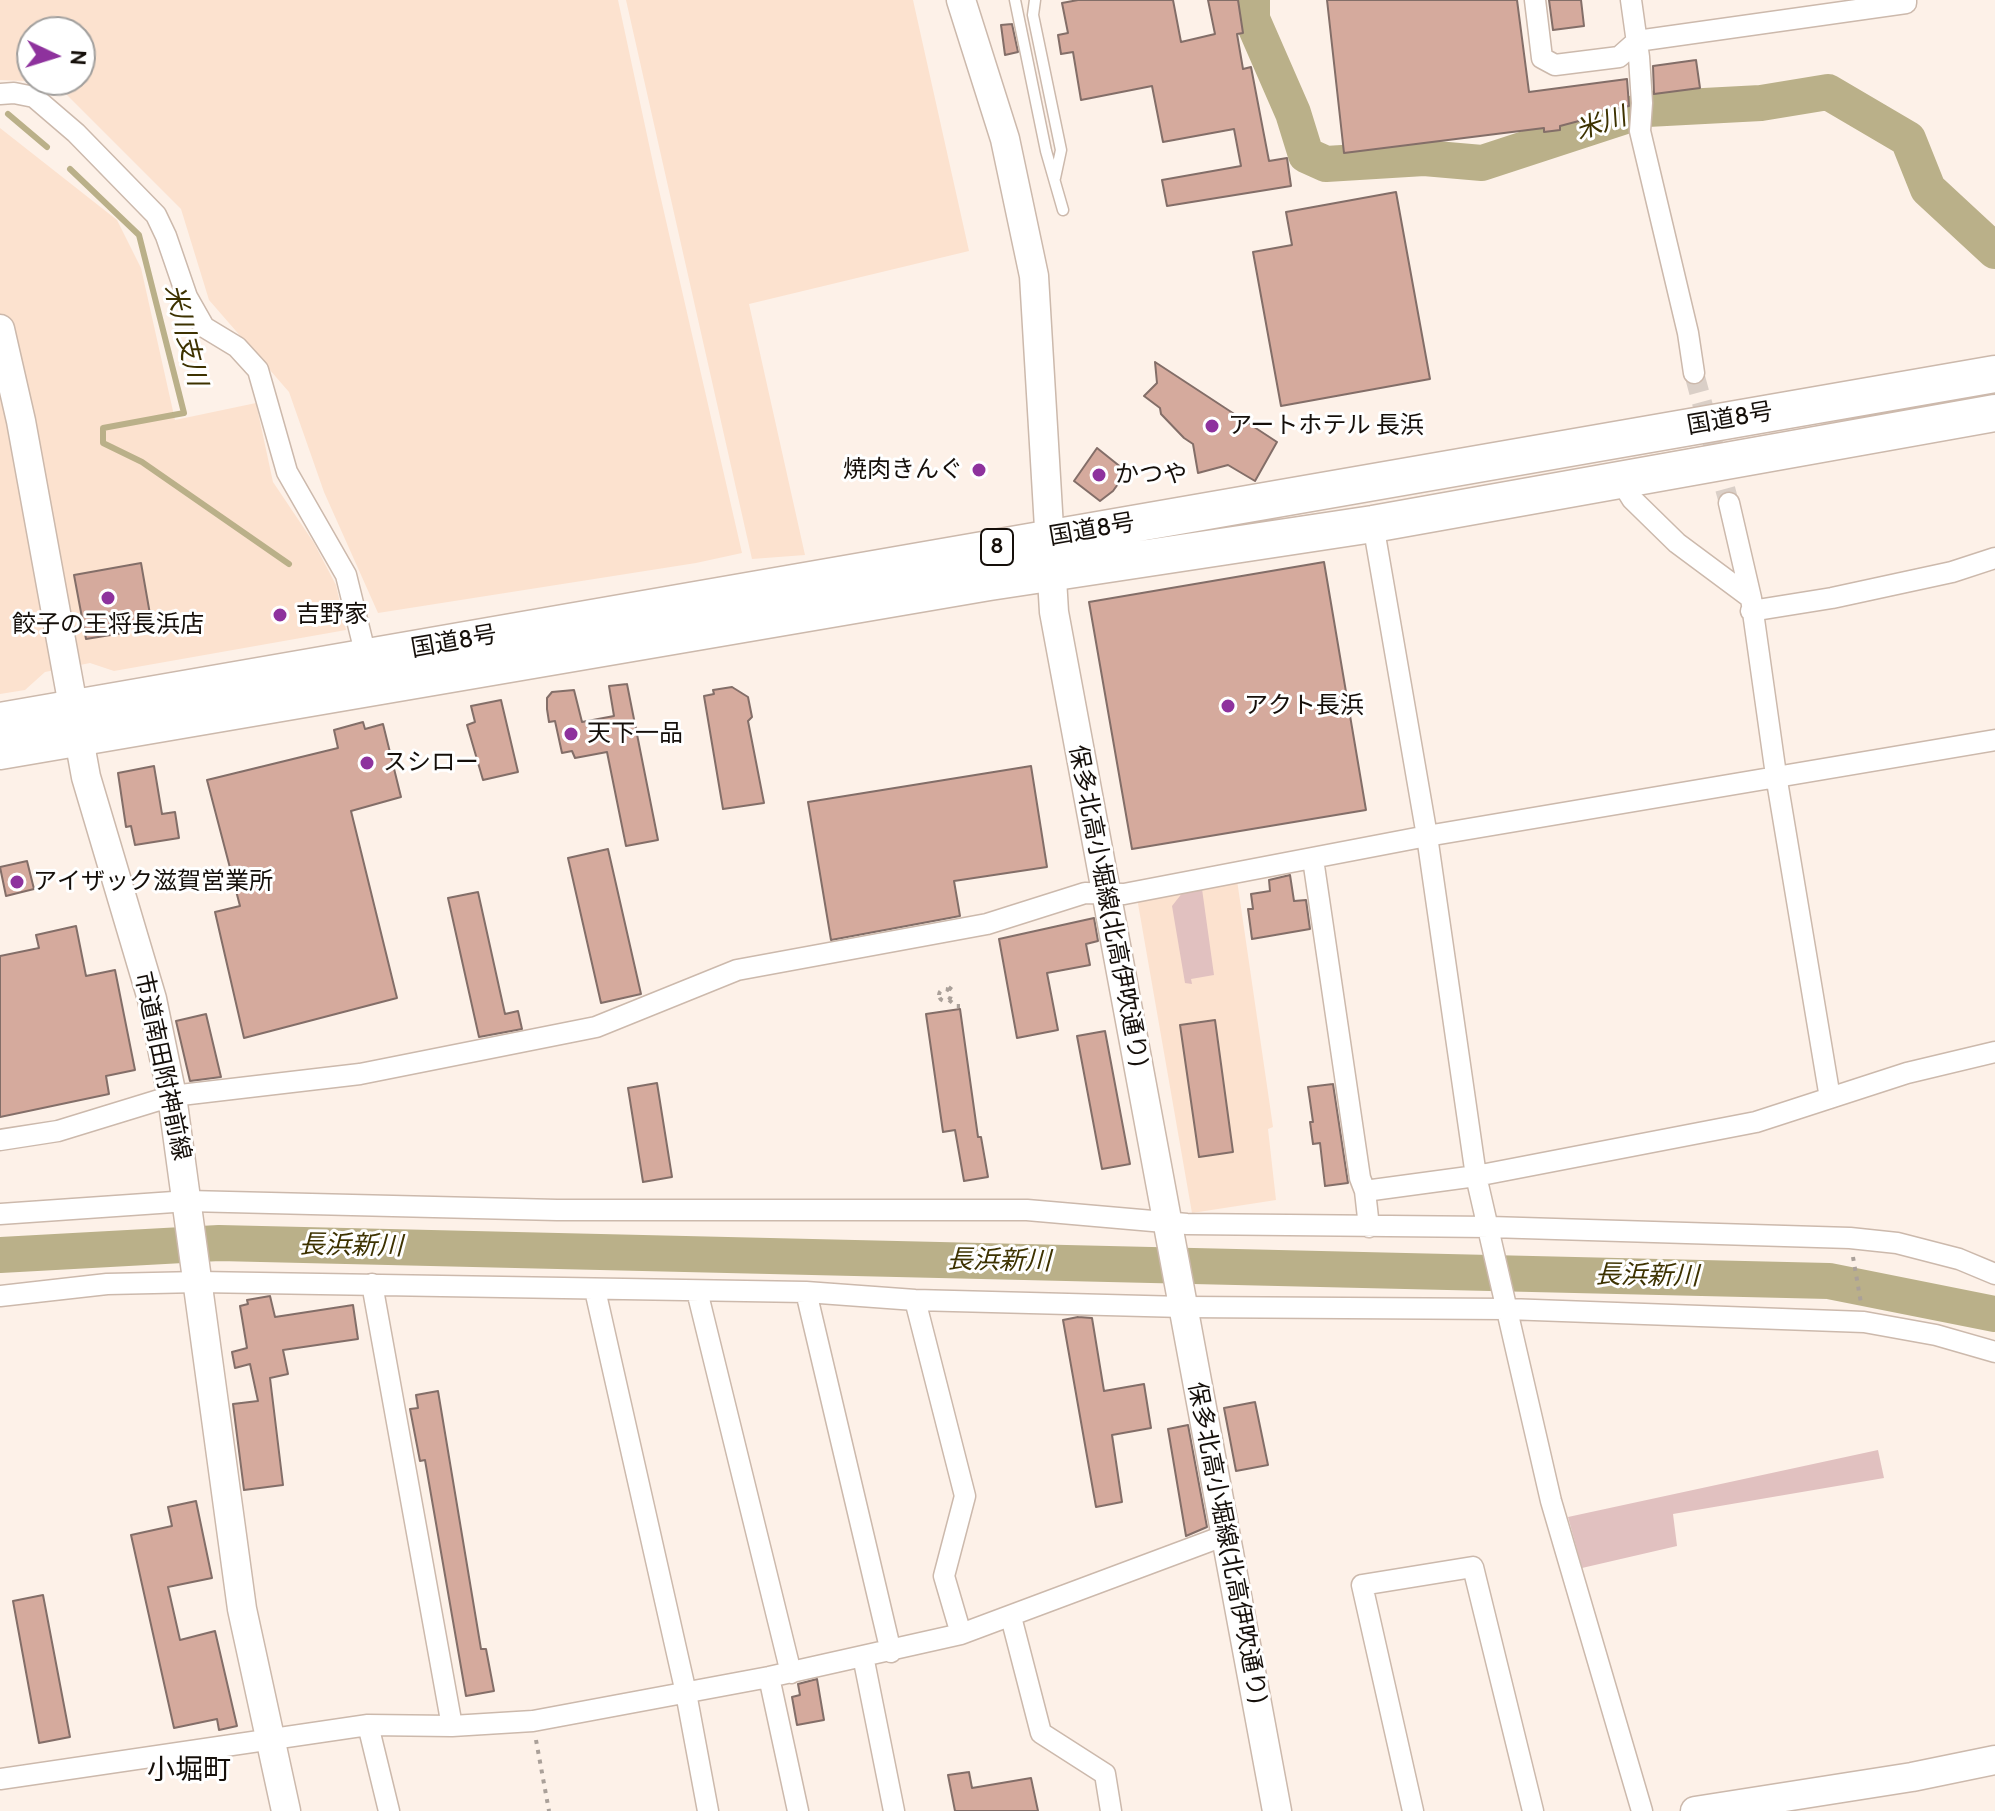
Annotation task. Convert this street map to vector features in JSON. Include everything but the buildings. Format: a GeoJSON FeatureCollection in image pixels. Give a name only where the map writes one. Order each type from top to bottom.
{"type":"FeatureCollection","features":[{"type":"Feature","properties":{"kind":"highway","name":"国道8号"},"geometry":{"type":"LineString","coordinates":[[0,751],[75,723],[363,658],[1995,374]]}},
{"type":"Feature","properties":{"kind":"highway","name":"国道8号"},"geometry":{"type":"LineString","coordinates":[[0,721],[75,723],[1052,574],[1373,524],[1995,413]]}},
{"type":"Feature","properties":{"kind":"street","name":"保多北高小堀線(北高伊吹通り)"},"geometry":{"type":"LineString","coordinates":[[961,0],[1005,139],[1034,276],[1054,612],[1277,1811]]}},
{"type":"Feature","properties":{"kind":"street"},"geometry":{"type":"LineString","coordinates":[[1535,0],[1542,58],[1555,65],[1619,57],[1637,41],[1906,3],[1906,0]]}},
{"type":"Feature","properties":{"kind":"street"},"geometry":{"type":"LineString","coordinates":[[1631,0],[1642,110],[1640,131],[1688,333],[1694,373]]}},
{"type":"Feature","properties":{"kind":"street"},"geometry":{"type":"LineString","coordinates":[[0,94],[34,97],[76,133],[156,215],[187,297],[204,327],[237,347],[258,370],[287,472],[346,575],[362,640],[363,658]]}},
{"type":"Feature","properties":{"kind":"street","name":"市道南田附神前線"},"geometry":{"type":"LineString","coordinates":[[0,329],[21,421],[86,777],[152,999],[172,1096],[242,1609],[286,1811]]}},
{"type":"Feature","properties":{"kind":"street"},"geometry":{"type":"LineString","coordinates":[[1619,478],[1632,499],[1677,543],[1751,604],[1832,598],[1952,572],[1995,558]]}},
{"type":"Feature","properties":{"kind":"street"},"geometry":{"type":"LineString","coordinates":[[1729,503],[1751,604],[1830,1098]]}},
{"type":"Feature","properties":{"kind":"street"},"geometry":{"type":"LineString","coordinates":[[1373,524],[1427,836],[1476,1176],[1551,1501],[1642,1811]]}},
{"type":"Feature","properties":{"kind":"street"},"geometry":{"type":"LineString","coordinates":[[0,1140],[58,1131],[172,1096],[360,1074],[596,1027],[737,970],[987,924],[1085,893],[1124,894],[1427,836],[1995,740]]}},
{"type":"Feature","properties":{"kind":"street"},"geometry":{"type":"LineString","coordinates":[[1313,859],[1369,1227]]}},
{"type":"Feature","properties":{"kind":"street"},"geometry":{"type":"LineString","coordinates":[[1365,1191],[1476,1176],[1756,1122],[1907,1073],[1995,1052]]}},
{"type":"Feature","properties":{"kind":"street"},"geometry":{"type":"LineString","coordinates":[[0,1214],[188,1201],[557,1210],[1027,1210],[1169,1226],[1369,1227],[1866,1240],[1897,1243],[1995,1274]]}},
{"type":"Feature","properties":{"kind":"street"},"geometry":{"type":"LineString","coordinates":[[0,1296],[107,1284],[199,1282],[806,1292],[915,1300],[1506,1304],[1864,1322],[1936,1335],[1995,1352]]}},
{"type":"Feature","properties":{"kind":"street"},"geometry":{"type":"LineString","coordinates":[[372,1284],[452,1726]]}},
{"type":"Feature","properties":{"kind":"street"},"geometry":{"type":"LineString","coordinates":[[595,1290],[686,1693],[708,1811]]}},
{"type":"Feature","properties":{"kind":"street"},"geometry":{"type":"LineString","coordinates":[[697,1291],[791,1673]]}},
{"type":"Feature","properties":{"kind":"street"},"geometry":{"type":"LineString","coordinates":[[806,1292],[891,1652]]}},
{"type":"Feature","properties":{"kind":"street"},"geometry":{"type":"LineString","coordinates":[[915,1300],[965,1496],[944,1576],[961,1634]]}},
{"type":"Feature","properties":{"kind":"street"},"geometry":{"type":"LineString","coordinates":[[0,1779],[368,1725],[452,1726],[533,1721],[791,1673],[961,1634],[1226,1535]]}},
{"type":"Feature","properties":{"kind":"street"},"geometry":{"type":"LineString","coordinates":[[1413,1811],[1362,1585],[1473,1567],[1533,1811]]}},
{"type":"Feature","properties":{"kind":"street"},"geometry":{"type":"LineString","coordinates":[[1011,1617],[1041,1733],[1105,1774],[1111,1811]]}},
{"type":"Feature","properties":{"kind":"street"},"geometry":{"type":"LineString","coordinates":[[863,1656],[894,1811]]}},
{"type":"Feature","properties":{"kind":"street"},"geometry":{"type":"LineString","coordinates":[[769,1677],[798,1811]]}},
{"type":"Feature","properties":{"kind":"street"},"geometry":{"type":"LineString","coordinates":[[368,1725],[389,1811]]}},
{"type":"Feature","properties":{"kind":"street"},"geometry":{"type":"LineString","coordinates":[[1695,1811],[1912,1777],[1995,1760]]}},
{"type":"Feature","properties":{"kind":"lane"},"geometry":{"type":"LineString","coordinates":[[1015,0],[1063,210]]}},
{"type":"Feature","properties":{"kind":"lane"},"geometry":{"type":"LineString","coordinates":[[1018,19],[1025,0]]}},
{"type":"Feature","properties":{"kind":"lane"},"geometry":{"type":"LineString","coordinates":[[1035,0],[1033,15],[1061,150],[1054,181]]}},
{"type":"Feature","properties":{"kind":"path"},"geometry":{"type":"LineString","coordinates":[[955,982],[949,990],[941,991],[939,996],[960,1006]]}},
{"type":"Feature","properties":{"kind":"path"},"geometry":{"type":"LineString","coordinates":[[949,990],[949,1000]]}},
{"type":"Feature","properties":{"kind":"path"},"geometry":{"type":"LineString","coordinates":[[1851,1247],[1863,1313]]}},
{"type":"Feature","properties":{"kind":"path"},"geometry":{"type":"LineString","coordinates":[[533,1721],[549,1811]]}},
{"type":"Feature","properties":{"kind":"shaded area"},"geometry":{"type":"Polygon","coordinates":[[[0,0],[618,0],[742,553],[378,613],[324,492],[289,392],[209,300],[181,209],[68,96],[96,96],[96,16],[16,16],[16,81],[0,80],[0,0]]]}},
{"type":"Feature","properties":{"kind":"shaded area"},"geometry":{"type":"Polygon","coordinates":[[[626,0],[913,0],[969,251],[749,304],[805,555],[752,559],[626,0]]]}},
{"type":"Feature","properties":{"kind":"shaded area"},"geometry":{"type":"Polygon","coordinates":[[[0,128],[117,220],[141,268],[175,420],[256,403],[273,482],[314,543],[336,585],[346,630],[114,671],[90,663],[45,672],[25,690],[0,694],[0,128]]]}},
{"type":"Feature","properties":{"kind":"shaded area"},"geometry":{"type":"Polygon","coordinates":[[[1237,880],[1273,1127],[1268,1129],[1276,1200],[1192,1213],[1137,898],[1237,880]]]}},
{"type":"Feature","properties":{"kind":"shaded area"},"geometry":{"type":"Polygon","coordinates":[[[1202,889],[1214,975],[1191,979],[1192,984],[1185,983],[1172,906],[1183,892],[1202,889]]]}},
{"type":"Feature","properties":{"kind":"shaded area"},"geometry":{"type":"Polygon","coordinates":[[[1878,1450],[1884,1478],[1673,1514],[1677,1546],[1582,1568],[1568,1517],[1878,1450]]]}},
{"type":"Feature","properties":{"kind":"waterway","name":"米川"},"geometry":{"type":"LineString","coordinates":[[1252,0],[1252,19],[1293,113],[1306,155],[1326,164],[1424,158],[1482,163],[1647,109],[1761,103],[1828,92],[1908,139],[1928,189],[1995,251]]}},
{"type":"Feature","properties":{"kind":"waterway","name":"米川支川"},"geometry":{"type":"LineString","coordinates":[[8,114],[47,147]]}},
{"type":"Feature","properties":{"kind":"waterway","name":"米川支川"},"geometry":{"type":"LineString","coordinates":[[70,169],[139,235],[184,413],[103,428],[103,443],[142,462],[289,564]]}},
{"type":"Feature","properties":{"kind":"waterway","name":"長浜新川"},"geometry":{"type":"LineString","coordinates":[[0,1255],[219,1243],[1829,1281],[1995,1314]]}},
{"type":"Feature","properties":{"kind":"tunnel"},"geometry":{"type":"LineString","coordinates":[[1694,373],[1729,503]]}},
{"type":"Feature","properties":{"kind":"place","name":"アートホテル 長浜"},"geometry":{"type":"Point","coordinates":[1212,426]}},
{"type":"Feature","properties":{"kind":"place","name":"焼肉きんぐ"},"geometry":{"type":"Point","coordinates":[979,470]}},
{"type":"Feature","properties":{"kind":"place","name":"かつや"},"geometry":{"type":"Point","coordinates":[1099,475]}},
{"type":"Feature","properties":{"kind":"place","name":"餃子の王将長浜店"},"geometry":{"type":"Point","coordinates":[108,598]}},
{"type":"Feature","properties":{"kind":"place","name":"吉野家"},"geometry":{"type":"Point","coordinates":[280,615]}},
{"type":"Feature","properties":{"kind":"place","name":"アクト長浜"},"geometry":{"type":"Point","coordinates":[1228,706]}},
{"type":"Feature","properties":{"kind":"place","name":"天下一品"},"geometry":{"type":"Point","coordinates":[571,734]}},
{"type":"Feature","properties":{"kind":"place","name":"スシロー"},"geometry":{"type":"Point","coordinates":[367,763]}},
{"type":"Feature","properties":{"kind":"place","name":"アイザック滋賀営業所"},"geometry":{"type":"Point","coordinates":[17,882]}},
{"type":"Feature","properties":{"kind":"district","name":"小堀町"},"geometry":{"type":"Point","coordinates":[189,1771]}}]}
